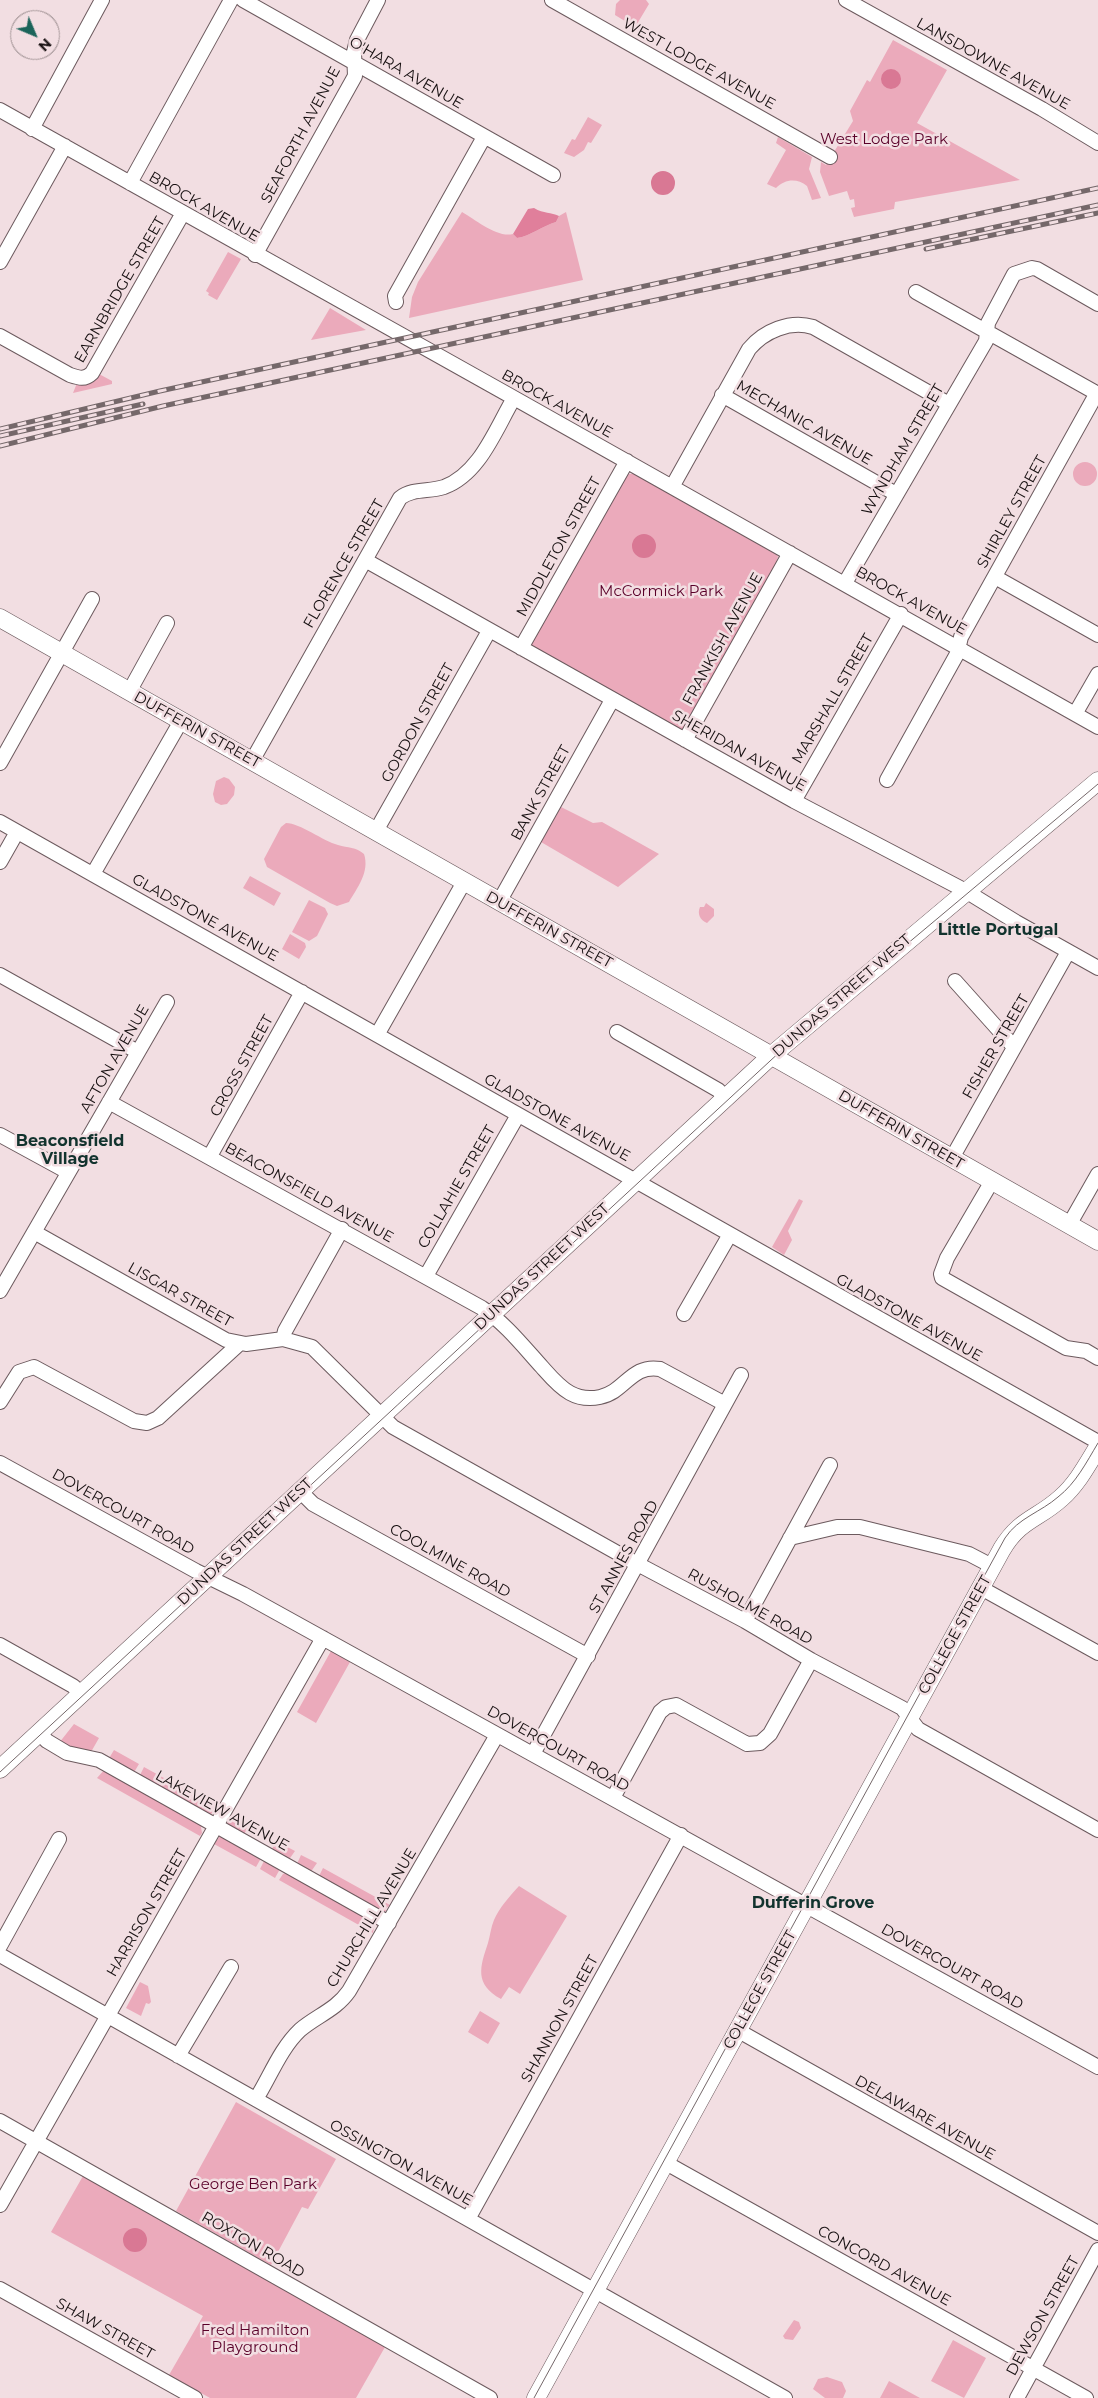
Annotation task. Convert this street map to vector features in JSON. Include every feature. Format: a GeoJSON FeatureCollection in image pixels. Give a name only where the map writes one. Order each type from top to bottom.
{"type":"FeatureCollection","features":[{"type":"Feature","properties":{"kind":"main road","name":"DUFFERIN STREET"},"geometry":{"type":"LineString","coordinates":[[0,618],[1098,1241]]}},
{"type":"Feature","properties":{"kind":"main road","name":"DUNDAS STREET WEST"},"geometry":{"type":"LineString","coordinates":[[0,1769],[772,1056],[1098,781]]}},
{"type":"Feature","properties":{"kind":"main road","name":"COLLEGE STREET"},"geometry":{"type":"LineString","coordinates":[[536,2398],[992,1566],[1014,1531],[1061,1498],[1077,1481],[1098,1447]]}},
{"type":"Feature","properties":{"kind":"street"},"geometry":{"type":"LineString","coordinates":[[32,129],[102,0]]}},
{"type":"Feature","properties":{"kind":"street"},"geometry":{"type":"LineString","coordinates":[[130,182],[231,0]]}},
{"type":"Feature","properties":{"kind":"street","name":"O'HARA AVENUE"},"geometry":{"type":"LineString","coordinates":[[243,0],[553,175]]}},
{"type":"Feature","properties":{"kind":"street","name":"SEAFORTH AVENUE"},"geometry":{"type":"LineString","coordinates":[[255,255],[355,76],[354,52],[357,40],[378,0]]}},
{"type":"Feature","properties":{"kind":"street","name":"WEST LODGE AVENUE"},"geometry":{"type":"LineString","coordinates":[[552,0],[830,157]]}},
{"type":"Feature","properties":{"kind":"street","name":"LANSDOWNE AVENUE"},"geometry":{"type":"LineString","coordinates":[[846,0],[1097,139]]}},
{"type":"Feature","properties":{"kind":"street","name":"BROCK AVENUE"},"geometry":{"type":"LineString","coordinates":[[0,110],[130,182],[255,255],[901,614],[1098,727]]}},
{"type":"Feature","properties":{"kind":"street"},"geometry":{"type":"LineString","coordinates":[[396,302],[395,296],[484,137]]}},
{"type":"Feature","properties":{"kind":"street"},"geometry":{"type":"LineString","coordinates":[[0,262],[65,146]]}},
{"type":"Feature","properties":{"kind":"street","name":"EARNBRIDGE STREET"},"geometry":{"type":"LineString","coordinates":[[0,336],[70,375],[81,378],[88,377],[183,213]]}},
{"type":"Feature","properties":{"kind":"street","name":"WYNDHAM STREET"},"geometry":{"type":"LineString","coordinates":[[845,583],[986,342],[988,323],[1014,274],[1018,271],[1032,268],[1037,269],[1098,304]]}},
{"type":"Feature","properties":{"kind":"street"},"geometry":{"type":"LineString","coordinates":[[916,292],[1098,395]]}},
{"type":"Feature","properties":{"kind":"street"},"geometry":{"type":"LineString","coordinates":[[672,487],[722,395],[755,342],[779,328],[805,324],[813,327],[949,404]]}},
{"type":"Feature","properties":{"kind":"street","name":"MECHANIC AVENUE"},"geometry":{"type":"LineString","coordinates":[[722,395],[896,494]]}},
{"type":"Feature","properties":{"kind":"street","name":"SHIRLEY STREET"},"geometry":{"type":"LineString","coordinates":[[886,780],[957,654],[961,637],[1068,444],[1098,395]]}},
{"type":"Feature","properties":{"kind":"street","name":"FLORENCE STREET"},"geometry":{"type":"LineString","coordinates":[[252,761],[400,498],[412,492],[447,486],[463,477],[474,466],[514,398]]}},
{"type":"Feature","properties":{"kind":"street","name":"MIDDLETON STREET"},"geometry":{"type":"LineString","coordinates":[[521,648],[626,462]]}},
{"type":"Feature","properties":{"kind":"street","name":"FRANKISH AVENUE"},"geometry":{"type":"LineString","coordinates":[[685,740],[790,553]]}},
{"type":"Feature","properties":{"kind":"street","name":"SHERIDAN AVENUE"},"geometry":{"type":"LineString","coordinates":[[365,560],[794,801],[966,891],[1098,968]]}},
{"type":"Feature","properties":{"kind":"street"},"geometry":{"type":"LineString","coordinates":[[995,576],[1098,635]]}},
{"type":"Feature","properties":{"kind":"street"},"geometry":{"type":"LineString","coordinates":[[0,763],[92,599]]}},
{"type":"Feature","properties":{"kind":"street","name":"MARSHALL STREET"},"geometry":{"type":"LineString","coordinates":[[794,801],[901,614]]}},
{"type":"Feature","properties":{"kind":"street"},"geometry":{"type":"LineString","coordinates":[[129,692],[167,623]]}},
{"type":"Feature","properties":{"kind":"street","name":"GORDON STREET"},"geometry":{"type":"LineString","coordinates":[[376,831],[489,631]]}},
{"type":"Feature","properties":{"kind":"street"},"geometry":{"type":"LineString","coordinates":[[1075,714],[1098,674]]}},
{"type":"Feature","properties":{"kind":"street","name":"BANK STREET"},"geometry":{"type":"LineString","coordinates":[[499,902],[612,700]]}},
{"type":"Feature","properties":{"kind":"street"},"geometry":{"type":"LineString","coordinates":[[93,874],[181,721]]}},
{"type":"Feature","properties":{"kind":"street","name":"GLADSTONE AVENUE"},"geometry":{"type":"LineString","coordinates":[[0,822],[729,1236],[1098,1442]]}},
{"type":"Feature","properties":{"kind":"street"},"geometry":{"type":"LineString","coordinates":[[0,862],[17,832]]}},
{"type":"Feature","properties":{"kind":"street"},"geometry":{"type":"LineString","coordinates":[[377,1035],[464,882]]}},
{"type":"Feature","properties":{"kind":"street","name":"FISHER STREET"},"geometry":{"type":"LineString","coordinates":[[952,1158],[1068,952]]}},
{"type":"Feature","properties":{"kind":"street"},"geometry":{"type":"LineString","coordinates":[[0,975],[138,1052]]}},
{"type":"Feature","properties":{"kind":"street"},"geometry":{"type":"LineString","coordinates":[[955,981],[1014,1047]]}},
{"type":"Feature","properties":{"kind":"street","name":"CROSS STREET"},"geometry":{"type":"LineString","coordinates":[[210,1156],[302,992]]}},
{"type":"Feature","properties":{"kind":"street","name":"AFTON AVENUE"},"geometry":{"type":"LineString","coordinates":[[1,1290],[167,1002]]}},
{"type":"Feature","properties":{"kind":"street"},"geometry":{"type":"LineString","coordinates":[[617,1032],[718,1090],[726,1098]]}},
{"type":"Feature","properties":{"kind":"street","name":"BEACONSFIELD AVENUE"},"geometry":{"type":"LineString","coordinates":[[110,1102],[342,1229],[492,1314],[559,1384],[573,1394],[587,1398],[604,1396],[634,1374],[645,1368],[653,1367],[725,1404]]}},
{"type":"Feature","properties":{"kind":"street","name":"COLLAHIE STREET"},"geometry":{"type":"LineString","coordinates":[[426,1276],[518,1115]]}},
{"type":"Feature","properties":{"kind":"street"},"geometry":{"type":"LineString","coordinates":[[0,1135],[68,1172]]}},
{"type":"Feature","properties":{"kind":"street"},"geometry":{"type":"LineString","coordinates":[[1069,1225],[1098,1174]]}},
{"type":"Feature","properties":{"kind":"street"},"geometry":{"type":"LineString","coordinates":[[992,1181],[947,1258],[941,1274],[942,1278],[1066,1348],[1086,1352],[1098,1358]]}},
{"type":"Feature","properties":{"kind":"street"},"geometry":{"type":"LineString","coordinates":[[283,1339],[285,1331],[342,1229]]}},
{"type":"Feature","properties":{"kind":"street","name":"LISGAR STREET"},"geometry":{"type":"LineString","coordinates":[[34,1232],[226,1340],[239,1344],[283,1339],[300,1342],[319,1352],[381,1416]]}},
{"type":"Feature","properties":{"kind":"street"},"geometry":{"type":"LineString","coordinates":[[684,1314],[729,1236]]}},
{"type":"Feature","properties":{"kind":"street"},"geometry":{"type":"LineString","coordinates":[[0,1402],[18,1372],[34,1367],[134,1421],[147,1423],[164,1414],[239,1344]]}},
{"type":"Feature","properties":{"kind":"street","name":"ST ANNES ROAD"},"geometry":{"type":"LineString","coordinates":[[533,1754],[742,1375]]}},
{"type":"Feature","properties":{"kind":"street","name":"RUSHOLME ROAD"},"geometry":{"type":"LineString","coordinates":[[381,1416],[393,1427],[638,1564],[745,1621],[811,1660],[902,1708],[918,1729],[1098,1830]]}},
{"type":"Feature","properties":{"kind":"street","name":"DOVERCOURT ROAD"},"geometry":{"type":"LineString","coordinates":[[0,1463],[323,1638],[1098,2067]]}},
{"type":"Feature","properties":{"kind":"street"},"geometry":{"type":"LineString","coordinates":[[745,1621],[830,1465]]}},
{"type":"Feature","properties":{"kind":"street","name":"COOLMINE ROAD"},"geometry":{"type":"LineString","coordinates":[[300,1491],[313,1504],[588,1656]]}},
{"type":"Feature","properties":{"kind":"street"},"geometry":{"type":"LineString","coordinates":[[790,1538],[837,1527],[860,1527],[969,1554],[992,1566]]}},
{"type":"Feature","properties":{"kind":"street"},"geometry":{"type":"LineString","coordinates":[[981,1588],[1098,1653]]}},
{"type":"Feature","properties":{"kind":"street","name":"HARRISON STREET"},"geometry":{"type":"LineString","coordinates":[[0,2205],[323,1638]]}},
{"type":"Feature","properties":{"kind":"street"},"geometry":{"type":"LineString","coordinates":[[0,1645],[73,1686],[82,1694]]}},
{"type":"Feature","properties":{"kind":"street"},"geometry":{"type":"LineString","coordinates":[[613,1798],[660,1712],[666,1707],[676,1705],[743,1742],[760,1743],[770,1734],[811,1660]]}},
{"type":"Feature","properties":{"kind":"street","name":"LAKEVIEW AVENUE"},"geometry":{"type":"LineString","coordinates":[[39,1733],[47,1741],[67,1753],[95,1758],[389,1923]]}},
{"type":"Feature","properties":{"kind":"street","name":"CHURCHILL AVENUE"},"geometry":{"type":"LineString","coordinates":[[256,2099],[295,2035],[344,1998],[497,1735]]}},
{"type":"Feature","properties":{"kind":"street","name":"SHANNON STREET"},"geometry":{"type":"LineString","coordinates":[[468,2219],[681,1835]]}},
{"type":"Feature","properties":{"kind":"street"},"geometry":{"type":"LineString","coordinates":[[0,1946],[59,1838]]}},
{"type":"Feature","properties":{"kind":"street","name":"OSSINGTON AVENUE"},"geometry":{"type":"LineString","coordinates":[[0,1956],[785,2398]]}},
{"type":"Feature","properties":{"kind":"street"},"geometry":{"type":"LineString","coordinates":[[178,2056],[231,1967]]}},
{"type":"Feature","properties":{"kind":"street","name":"DELAWARE AVENUE"},"geometry":{"type":"LineString","coordinates":[[737,2030],[1098,2233]]}},
{"type":"Feature","properties":{"kind":"street","name":"ROXTON ROAD"},"geometry":{"type":"LineString","coordinates":[[0,2120],[490,2398]]}},
{"type":"Feature","properties":{"kind":"street","name":"CONCORD AVENUE"},"geometry":{"type":"LineString","coordinates":[[666,2163],[1086,2398]]}},
{"type":"Feature","properties":{"kind":"street","name":"DEWSON STREET"},"geometry":{"type":"LineString","coordinates":[[1016,2398],[1098,2250]]}},
{"type":"Feature","properties":{"kind":"street","name":"SHAW STREET"},"geometry":{"type":"LineString","coordinates":[[0,2289],[194,2398]]}},
{"type":"Feature","properties":{"kind":"green space"},"geometry":{"type":"Polygon","coordinates":[[[620,0],[646,0],[649,4],[637,24],[633,26],[615,15],[616,4],[620,0]]]}},
{"type":"Feature","properties":{"kind":"green space","name":"West Lodge Park"},"geometry":{"type":"Polygon","coordinates":[[[893,40],[947,70],[917,123],[1020,180],[895,202],[894,209],[854,217],[851,208],[855,207],[854,199],[850,200],[847,191],[829,196],[820,172],[821,162],[826,165],[853,121],[850,111],[867,80],[870,82],[893,40]]]}},
{"type":"Feature","properties":{"kind":"green space"},"geometry":{"type":"Polygon","coordinates":[[[588,117],[602,125],[591,143],[588,142],[584,150],[574,157],[564,153],[572,139],[575,140],[588,117]]]}},
{"type":"Feature","properties":{"kind":"green space"},"geometry":{"type":"Polygon","coordinates":[[[778,137],[812,157],[809,169],[821,198],[812,200],[807,186],[803,183],[787,181],[776,188],[767,184],[786,150],[776,143],[778,137]]]}},
{"type":"Feature","properties":{"kind":"green space"},"geometry":{"type":"Polygon","coordinates":[[[462,212],[494,231],[507,235],[513,234],[517,238],[556,222],[559,216],[566,212],[583,280],[409,318],[412,297],[418,282],[462,212]]]}},
{"type":"Feature","properties":{"kind":"green space"},"geometry":{"type":"Polygon","coordinates":[[[228,252],[241,259],[217,300],[208,295],[209,293],[206,291],[228,252]]]}},
{"type":"Feature","properties":{"kind":"green space"},"geometry":{"type":"Polygon","coordinates":[[[330,308],[366,330],[311,340],[330,308]]]}},
{"type":"Feature","properties":{"kind":"green space"},"geometry":{"type":"Polygon","coordinates":[[[99,374],[112,381],[112,384],[73,393],[77,383],[92,383],[99,374]]]}},
{"type":"Feature","properties":{"kind":"green space"},"geometry":{"type":"Polygon","coordinates":[[[1085,462],[1094,465],[1097,474],[1094,483],[1085,486],[1076,483],[1073,474],[1076,465],[1085,462]]]}},
{"type":"Feature","properties":{"kind":"green space","name":"McCormick Park"},"geometry":{"type":"Polygon","coordinates":[[[627,474],[634,474],[778,557],[774,568],[682,730],[531,645],[627,474]]]}},
{"type":"Feature","properties":{"kind":"green space"},"geometry":{"type":"Polygon","coordinates":[[[224,777],[229,779],[235,787],[234,795],[227,804],[221,805],[215,802],[213,794],[216,781],[224,777]]]}},
{"type":"Feature","properties":{"kind":"green space"},"geometry":{"type":"Polygon","coordinates":[[[561,807],[593,823],[602,822],[659,854],[618,887],[541,842],[561,807]]]}},
{"type":"Feature","properties":{"kind":"green space"},"geometry":{"type":"Polygon","coordinates":[[[286,823],[298,826],[332,843],[355,849],[364,854],[364,873],[349,902],[337,906],[267,867],[264,859],[281,827],[286,823]]]}},
{"type":"Feature","properties":{"kind":"green space"},"geometry":{"type":"Polygon","coordinates":[[[250,876],[281,893],[274,906],[243,888],[250,876]]]}},
{"type":"Feature","properties":{"kind":"green space"},"geometry":{"type":"Polygon","coordinates":[[[309,900],[325,908],[328,914],[317,936],[309,941],[292,932],[309,900]]]}},
{"type":"Feature","properties":{"kind":"green space"},"geometry":{"type":"Polygon","coordinates":[[[706,903],[714,909],[714,916],[707,923],[699,914],[700,907],[704,907],[706,903]]]}},
{"type":"Feature","properties":{"kind":"green space"},"geometry":{"type":"Polygon","coordinates":[[[290,934],[305,943],[306,947],[299,959],[282,949],[290,934]]]}},
{"type":"Feature","properties":{"kind":"green space"},"geometry":{"type":"Polygon","coordinates":[[[799,1199],[803,1201],[788,1231],[792,1240],[784,1255],[772,1247],[799,1199]]]}},
{"type":"Feature","properties":{"kind":"green space"},"geometry":{"type":"Polygon","coordinates":[[[331,1651],[350,1662],[316,1723],[297,1712],[331,1651]]]}},
{"type":"Feature","properties":{"kind":"green space"},"geometry":{"type":"Polygon","coordinates":[[[74,1724],[99,1738],[91,1752],[78,1751],[59,1743],[74,1724]]]}},
{"type":"Feature","properties":{"kind":"green space"},"geometry":{"type":"Polygon","coordinates":[[[114,1750],[139,1764],[133,1774],[108,1760],[114,1750]]]}},
{"type":"Feature","properties":{"kind":"green space"},"geometry":{"type":"Polygon","coordinates":[[[144,1767],[215,1806],[216,1809],[210,1815],[139,1777],[144,1767]]]}},
{"type":"Feature","properties":{"kind":"green space"},"geometry":{"type":"Polygon","coordinates":[[[105,1769],[203,1826],[201,1827],[202,1833],[200,1836],[97,1778],[105,1769]]]}},
{"type":"Feature","properties":{"kind":"green space"},"geometry":{"type":"Polygon","coordinates":[[[231,1815],[249,1826],[243,1836],[227,1824],[231,1815]]]}},
{"type":"Feature","properties":{"kind":"green space"},"geometry":{"type":"Polygon","coordinates":[[[220,1836],[259,1855],[260,1860],[256,1867],[214,1844],[220,1836]]]}},
{"type":"Feature","properties":{"kind":"green space"},"geometry":{"type":"Polygon","coordinates":[[[276,1841],[295,1851],[288,1861],[271,1851],[276,1841]]]}},
{"type":"Feature","properties":{"kind":"green space"},"geometry":{"type":"Polygon","coordinates":[[[301,1855],[317,1863],[310,1873],[296,1866],[301,1855]]]}},
{"type":"Feature","properties":{"kind":"green space"},"geometry":{"type":"Polygon","coordinates":[[[264,1861],[280,1869],[275,1878],[260,1869],[264,1861]]]}},
{"type":"Feature","properties":{"kind":"green space"},"geometry":{"type":"Polygon","coordinates":[[[323,1868],[390,1905],[385,1909],[386,1911],[379,1911],[318,1878],[323,1868]]]}},
{"type":"Feature","properties":{"kind":"green space"},"geometry":{"type":"Polygon","coordinates":[[[288,1872],[375,1922],[373,1933],[279,1880],[283,1874],[288,1872]]]}},
{"type":"Feature","properties":{"kind":"green space"},"geometry":{"type":"Polygon","coordinates":[[[519,1886],[567,1916],[520,1994],[509,1987],[501,1999],[486,1987],[481,1974],[481,1967],[494,1920],[508,1898],[519,1886]]]}},
{"type":"Feature","properties":{"kind":"green space"},"geometry":{"type":"Polygon","coordinates":[[[140,1982],[148,1986],[151,2002],[149,2004],[146,2003],[141,2016],[126,2008],[140,1982]]]}},
{"type":"Feature","properties":{"kind":"green space"},"geometry":{"type":"Polygon","coordinates":[[[480,2011],[500,2023],[488,2044],[468,2032],[480,2011]]]}},
{"type":"Feature","properties":{"kind":"green space","name":"George Ben Park"},"geometry":{"type":"Polygon","coordinates":[[[236,2102],[336,2159],[308,2209],[302,2207],[271,2265],[176,2211],[236,2102]]]}},
{"type":"Feature","properties":{"kind":"green space","name":"Fred Hamilton Playground"},"geometry":{"type":"Polygon","coordinates":[[[83,2176],[385,2347],[356,2398],[210,2398],[169,2375],[203,2316],[51,2232],[83,2176]]]}},
{"type":"Feature","properties":{"kind":"green space"},"geometry":{"type":"Polygon","coordinates":[[[794,2320],[799,2322],[801,2328],[793,2340],[785,2339],[783,2336],[794,2320]]]}},
{"type":"Feature","properties":{"kind":"green space"},"geometry":{"type":"Polygon","coordinates":[[[953,2340],[986,2358],[964,2398],[931,2381],[953,2340]]]}},
{"type":"Feature","properties":{"kind":"green space"},"geometry":{"type":"Polygon","coordinates":[[[827,2377],[842,2382],[846,2391],[843,2398],[825,2398],[813,2389],[818,2379],[827,2377]]]}},
{"type":"Feature","properties":{"kind":"green space"},"geometry":{"type":"Polygon","coordinates":[[[889,2381],[920,2398],[880,2398],[889,2381]]]}},
{"type":"Feature","properties":{"kind":"shaded area"},"geometry":{"type":"Polygon","coordinates":[[[891,69],[898,72],[901,79],[898,86],[891,89],[884,86],[881,79],[884,72],[891,69]]]}},
{"type":"Feature","properties":{"kind":"shaded area"},"geometry":{"type":"Polygon","coordinates":[[[663,171],[672,174],[675,183],[672,192],[663,195],[654,192],[651,183],[654,174],[663,171]]]}},
{"type":"Feature","properties":{"kind":"shaded area"},"geometry":{"type":"Polygon","coordinates":[[[534,208],[559,216],[556,222],[517,238],[513,234],[528,209],[534,208]]]}},
{"type":"Feature","properties":{"kind":"shaded area"},"geometry":{"type":"Polygon","coordinates":[[[644,534],[652,538],[656,546],[652,554],[644,558],[636,554],[632,546],[636,538],[644,534]]]}},
{"type":"Feature","properties":{"kind":"shaded area"},"geometry":{"type":"Polygon","coordinates":[[[135,2228],[140,2229],[146,2235],[146,2245],[140,2251],[135,2252],[130,2251],[124,2245],[123,2240],[124,2235],[130,2229],[135,2228]]]}},
{"type":"Feature","properties":{"kind":"tram line"},"geometry":{"type":"LineString","coordinates":[[0,1772],[796,1037],[1098,784]]}},
{"type":"Feature","properties":{"kind":"tram line"},"geometry":{"type":"LineString","coordinates":[[534,2398],[1005,1538],[1016,1525],[1051,1502],[1070,1485],[1098,1443]]}},
{"type":"Feature","properties":{"kind":"railway"},"geometry":{"type":"LineString","coordinates":[[0,429],[160,391],[1098,188]]}},
{"type":"Feature","properties":{"kind":"railway"},"geometry":{"type":"LineString","coordinates":[[0,446],[163,406],[1098,205]]}},
{"type":"Feature","properties":{"kind":"railway"},"geometry":{"type":"LineString","coordinates":[[926,249],[1098,213]]}},
{"type":"Feature","properties":{"kind":"railway"},"geometry":{"type":"LineString","coordinates":[[0,436],[143,404]]}},
{"type":"Feature","properties":{"kind":"district","name":"Little Portugal"},"geometry":{"type":"Point","coordinates":[998,930]}},
{"type":"Feature","properties":{"kind":"district","name":"Beaconsfield Village"},"geometry":{"type":"Point","coordinates":[70,1150]}},
{"type":"Feature","properties":{"kind":"district","name":"Dufferin Grove"},"geometry":{"type":"Point","coordinates":[813,1903]}}]}
